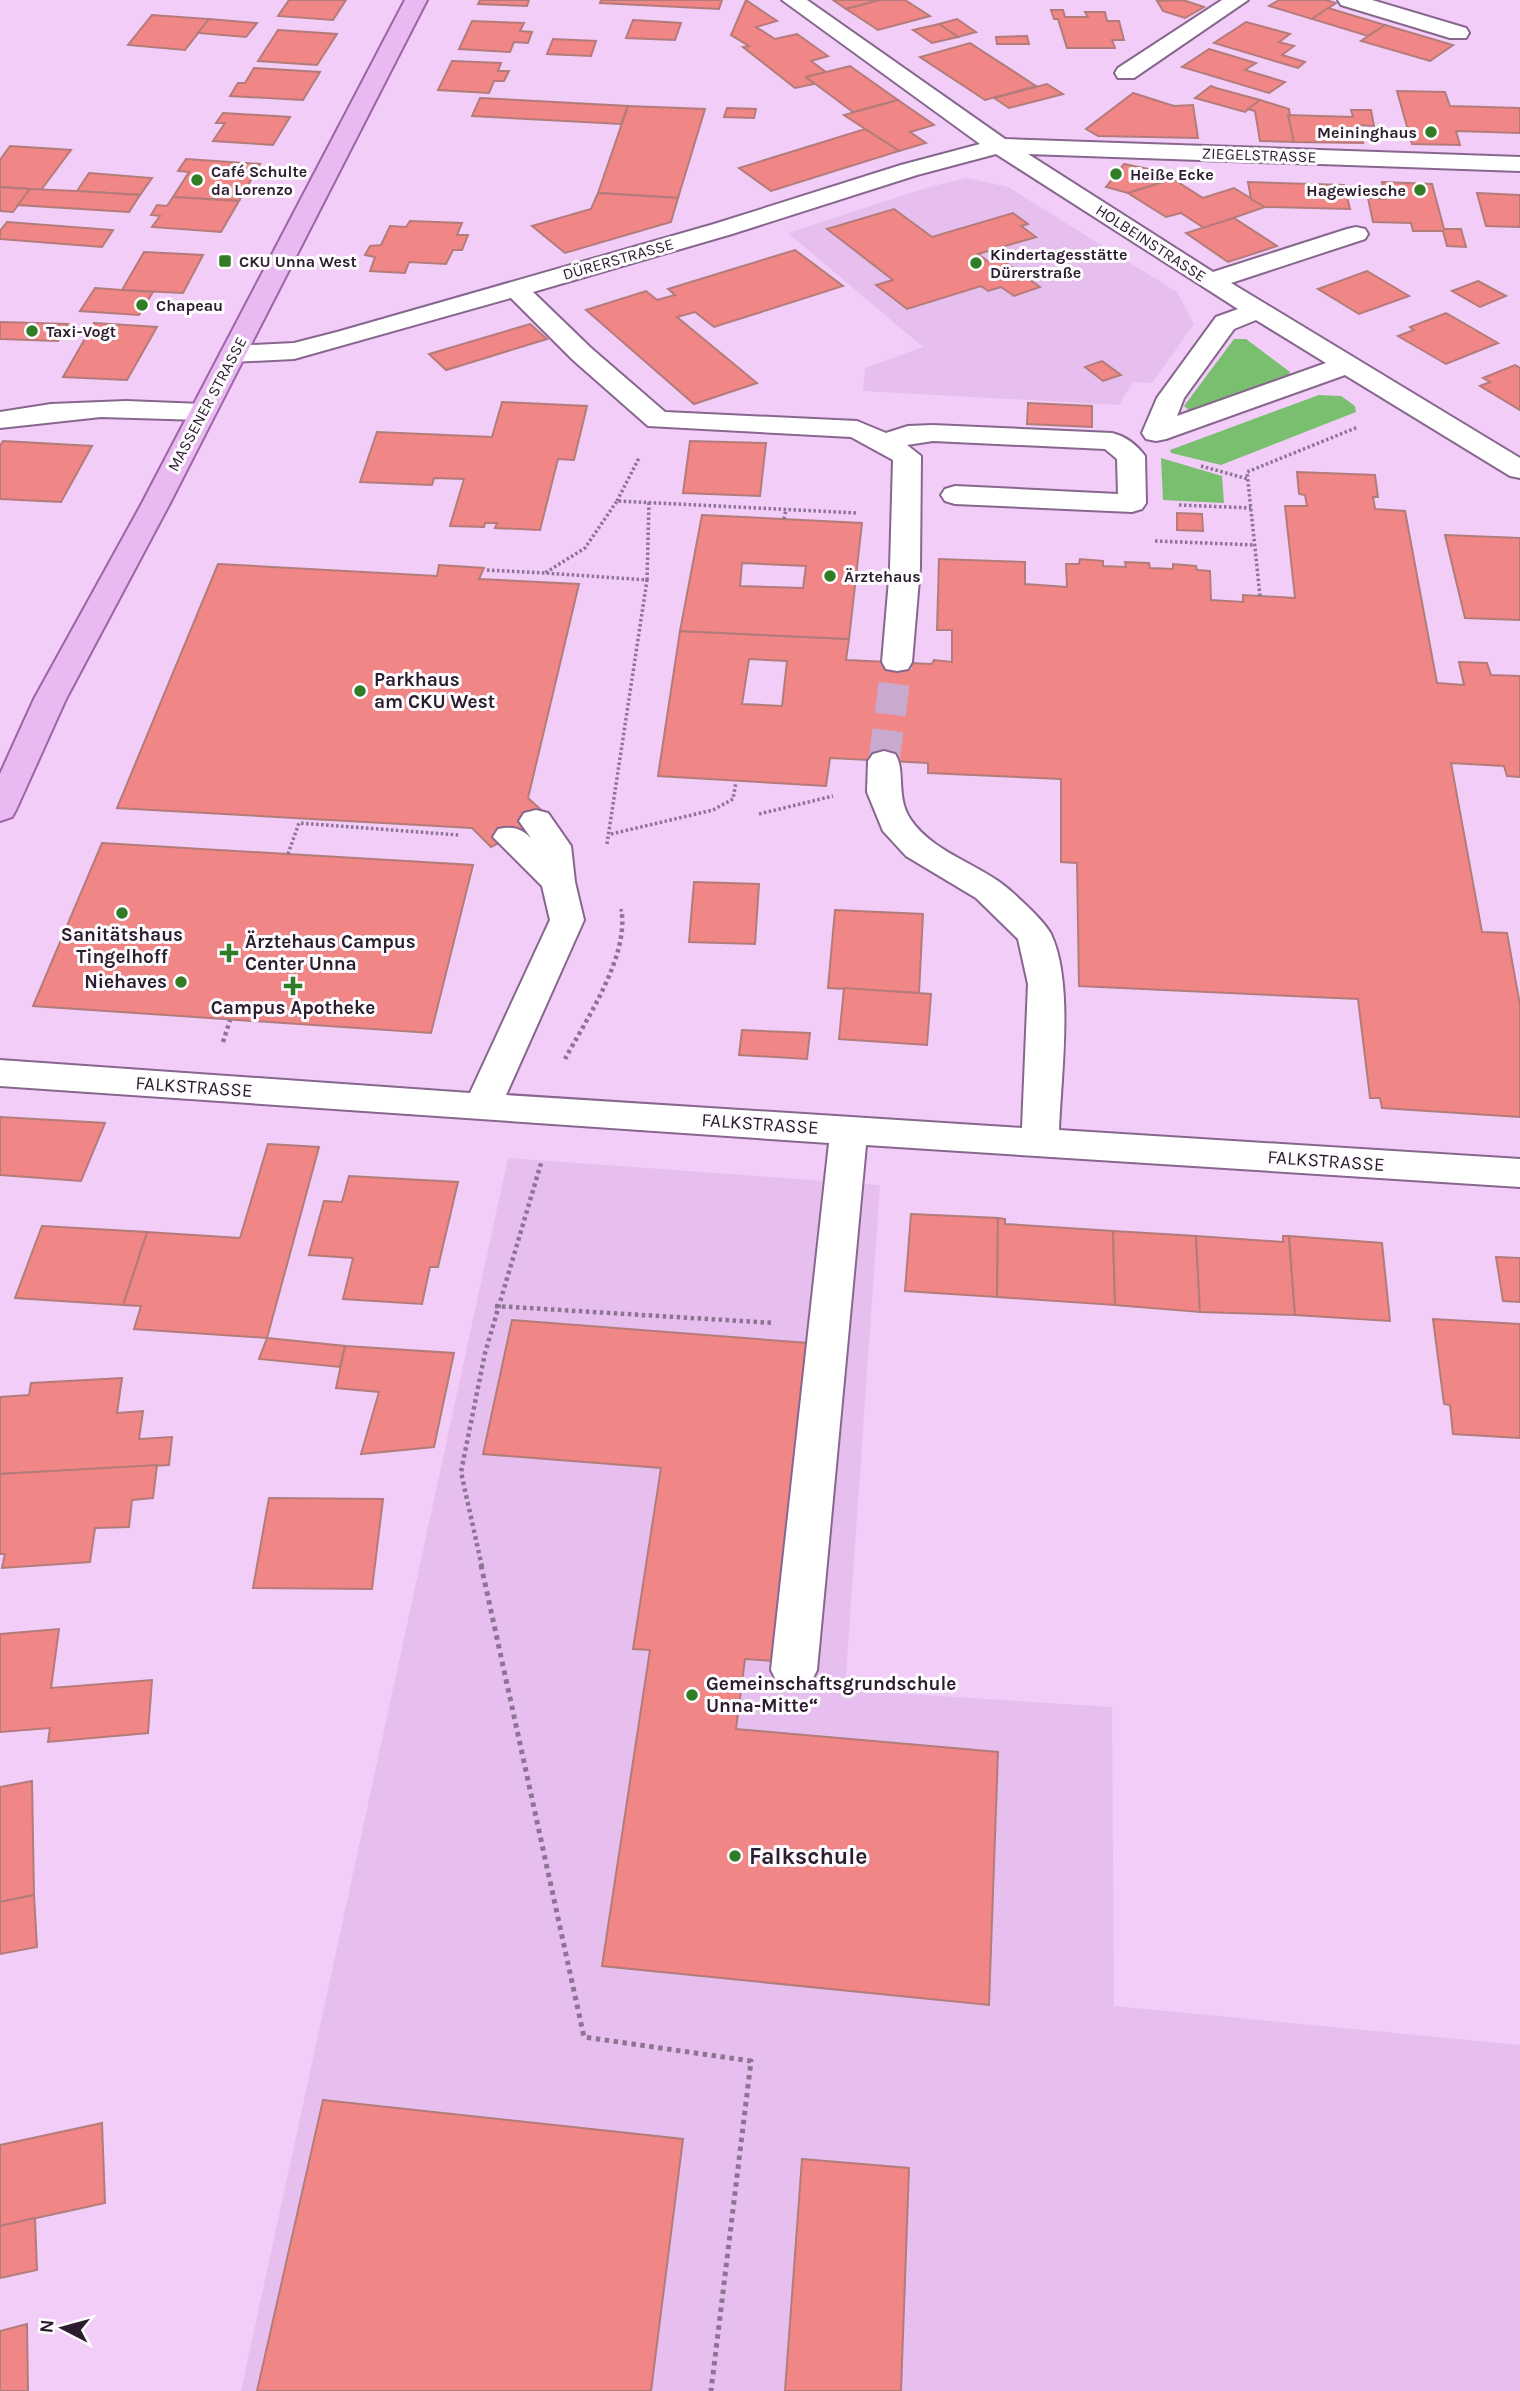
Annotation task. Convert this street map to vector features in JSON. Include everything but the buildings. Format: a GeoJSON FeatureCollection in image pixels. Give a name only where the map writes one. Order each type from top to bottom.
{"type":"FeatureCollection","features":[{"type":"Feature","properties":{"kind":"main road","name":"MASSENER STRASSE"},"geometry":{"type":"LineString","coordinates":[[0,810],[50,699],[416,0]]}},
{"type":"Feature","properties":{"kind":"street","name":"HOLBEINSTRASSE"},"geometry":{"type":"LineString","coordinates":[[793,0],[999,146],[1258,311],[1520,470]]}},
{"type":"Feature","properties":{"kind":"street"},"geometry":{"type":"LineString","coordinates":[[1126,73],[1237,0]]}},
{"type":"Feature","properties":{"kind":"street"},"geometry":{"type":"LineString","coordinates":[[1349,0],[1458,33]]}},
{"type":"Feature","properties":{"kind":"street","name":"DÜRERSTRASSE"},"geometry":{"type":"LineString","coordinates":[[233,354],[294,351],[723,229],[909,170],[999,146]]}},
{"type":"Feature","properties":{"kind":"street","name":"ZIEGELSTRASSE"},"geometry":{"type":"LineString","coordinates":[[999,146],[1520,164]]}},
{"type":"Feature","properties":{"kind":"street"},"geometry":{"type":"LineString","coordinates":[[1210,281],[1356,234]]}},
{"type":"Feature","properties":{"kind":"street"},"geometry":{"type":"LineString","coordinates":[[516,289],[582,354],[658,420],[770,422],[857,429],[907,456],[905,568],[897,662]]}},
{"type":"Feature","properties":{"kind":"street"},"geometry":{"type":"LineString","coordinates":[[1258,311],[1225,323],[1171,398],[1156,433],[1349,364]]}},
{"type":"Feature","properties":{"kind":"street"},"geometry":{"type":"LineString","coordinates":[[0,420],[90,408],[133,407],[202,412]]}},
{"type":"Feature","properties":{"kind":"street"},"geometry":{"type":"LineString","coordinates":[[885,444],[908,434],[933,433],[1112,441],[1131,456],[1132,503],[956,495]]}},
{"type":"Feature","properties":{"kind":"street"},"geometry":{"type":"LineString","coordinates":[[883,776],[895,823],[918,848],[988,890],[1034,934],[1046,984],[1040,1142]]}},
{"type":"Feature","properties":{"kind":"street"},"geometry":{"type":"LineString","coordinates":[[482,1106],[567,920],[550,869],[523,829]]}},
{"type":"Feature","properties":{"kind":"street","name":"FALKSTRASSE"},"geometry":{"type":"LineString","coordinates":[[0,1073],[555,1112],[1520,1173]]}},
{"type":"Feature","properties":{"kind":"street"},"geometry":{"type":"LineString","coordinates":[[794,1670],[849,1130]]}},
{"type":"Feature","properties":{"kind":"path"},"geometry":{"type":"LineString","coordinates":[[1260,596],[1247,472],[1414,404]]}},
{"type":"Feature","properties":{"kind":"path"},"geometry":{"type":"LineString","coordinates":[[545,573],[585,548],[617,501],[906,515]]}},
{"type":"Feature","properties":{"kind":"path"},"geometry":{"type":"LineString","coordinates":[[288,854],[299,823],[467,835],[495,860],[550,869],[601,864],[611,834],[647,580],[649,502]]}},
{"type":"Feature","properties":{"kind":"path"},"geometry":{"type":"LineString","coordinates":[[1132,503],[1251,508]]}},
{"type":"Feature","properties":{"kind":"path"},"geometry":{"type":"LineString","coordinates":[[784,519],[786,509]]}},
{"type":"Feature","properties":{"kind":"path"},"geometry":{"type":"LineString","coordinates":[[487,570],[647,580]]}},
{"type":"Feature","properties":{"kind":"path"},"geometry":{"type":"LineString","coordinates":[[759,814],[833,796],[883,776]]}},
{"type":"Feature","properties":{"kind":"path"},"geometry":{"type":"LineString","coordinates":[[611,834],[713,810],[733,799],[736,782]]}},
{"type":"Feature","properties":{"kind":"path"},"geometry":{"type":"LineString","coordinates":[[555,1112],[495,1306],[469,1417],[461,1472],[584,2037],[751,2061],[711,2391]]}},
{"type":"Feature","properties":{"kind":"path"},"geometry":{"type":"LineString","coordinates":[[495,1306],[829,1327]]}},
{"type":"Feature","properties":{"kind":"shaded area","name":"Kindertagesstätte Dürerstraße"},"geometry":{"type":"Polygon","coordinates":[[[967,178],[1008,187],[1177,292],[1194,324],[1152,383],[1133,382],[1119,405],[863,391],[865,368],[923,347],[788,233],[929,187],[967,178]]]}},
{"type":"Feature","properties":{"kind":"shaded area","name":"Falkschule"},"geometry":{"type":"Polygon","coordinates":[[[508,1158],[880,1185],[845,1690],[1112,1707],[1114,2006],[1520,2045],[1520,2391],[241,2391],[508,1158]]]}},
{"type":"Feature","properties":{"kind":"green space"},"geometry":{"type":"Polygon","coordinates":[[[1234,339],[1246,339],[1290,372],[1287,379],[1191,412],[1184,406],[1234,339]]]}},
{"type":"Feature","properties":{"kind":"green space"},"geometry":{"type":"Polygon","coordinates":[[[1319,395],[1341,396],[1355,406],[1356,412],[1221,465],[1171,453],[1170,450],[1319,395]]]}},
{"type":"Feature","properties":{"kind":"green space"},"geometry":{"type":"Polygon","coordinates":[[[1161,458],[1222,476],[1224,503],[1163,500],[1161,458]]]}},
{"type":"Feature","properties":{"kind":"tunnel"},"geometry":{"type":"LineString","coordinates":[[884,761],[897,662]]}},
{"type":"Feature","properties":{"kind":"place","name":"Meininghaus"},"geometry":{"type":"Point","coordinates":[1431,132]}},
{"type":"Feature","properties":{"kind":"place","name":"Heiße Ecke"},"geometry":{"type":"Point","coordinates":[1116,174]}},
{"type":"Feature","properties":{"kind":"place","name":"Café Schulte da Lorenzo"},"geometry":{"type":"Point","coordinates":[197,180]}},
{"type":"Feature","properties":{"kind":"place","name":"Hagewiesche"},"geometry":{"type":"Point","coordinates":[1420,190]}},
{"type":"Feature","properties":{"kind":"place","name":"CKU Unna West"},"geometry":{"type":"Point","coordinates":[225,261]}},
{"type":"Feature","properties":{"kind":"place","name":"Kindertagesstätte Dürerstraße"},"geometry":{"type":"Point","coordinates":[976,263]}},
{"type":"Feature","properties":{"kind":"place","name":"Chapeau"},"geometry":{"type":"Point","coordinates":[142,305]}},
{"type":"Feature","properties":{"kind":"place","name":"Taxi-Vogt"},"geometry":{"type":"Point","coordinates":[32,331]}},
{"type":"Feature","properties":{"kind":"place","name":"Ärztehaus"},"geometry":{"type":"Point","coordinates":[830,576]}},
{"type":"Feature","properties":{"kind":"place","name":"Parkhaus am CKU West"},"geometry":{"type":"Point","coordinates":[360,691]}},
{"type":"Feature","properties":{"kind":"place","name":"Sanitätshaus Tingelhoff"},"geometry":{"type":"Point","coordinates":[122,913]}},
{"type":"Feature","properties":{"kind":"place","name":"Ärztehaus Campus Center Unna"},"geometry":{"type":"Point","coordinates":[229,953]}},
{"type":"Feature","properties":{"kind":"place","name":"Niehaves"},"geometry":{"type":"Point","coordinates":[181,982]}},
{"type":"Feature","properties":{"kind":"place","name":"Campus Apotheke"},"geometry":{"type":"Point","coordinates":[293,986]}},
{"type":"Feature","properties":{"kind":"place","name":"Gemeinschaftsgrundschule Unna-Mitte“"},"geometry":{"type":"Point","coordinates":[692,1695]}},
{"type":"Feature","properties":{"kind":"place","name":"Falkschule"},"geometry":{"type":"Point","coordinates":[735,1856]}}]}
